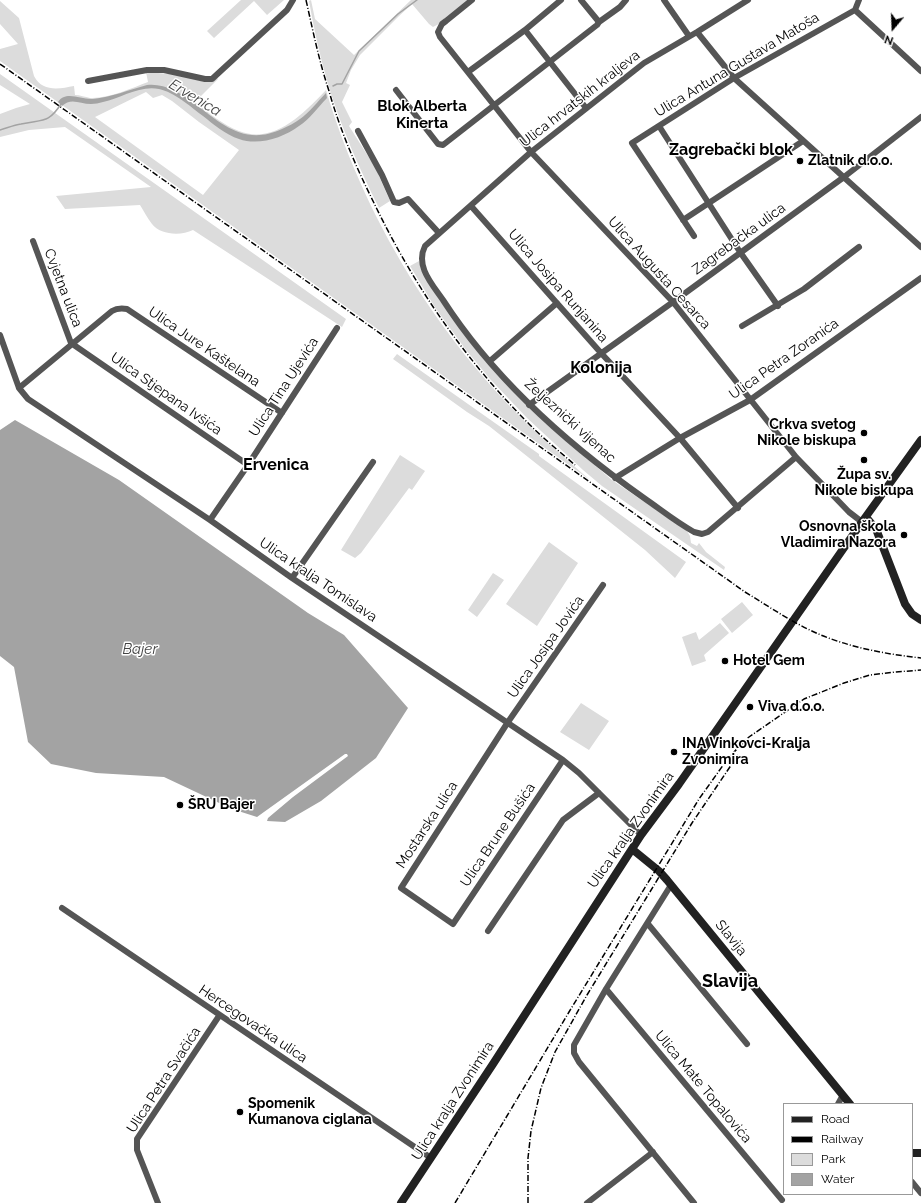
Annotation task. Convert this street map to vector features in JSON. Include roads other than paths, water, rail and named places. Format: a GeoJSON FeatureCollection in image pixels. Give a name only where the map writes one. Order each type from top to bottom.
{"type":"FeatureCollection","features":[{"type":"Feature","properties":{"kind":"main road","name":"Ulica kralja Zvonimira"},"geometry":{"type":"LineString","coordinates":[[400,1203],[431,1158],[641,835],[683,778],[921,440]]}},
{"type":"Feature","properties":{"kind":"main road"},"geometry":{"type":"LineString","coordinates":[[864,520],[876,529],[905,604],[912,614],[921,620]]}},
{"type":"Feature","properties":{"kind":"main road","name":"Slavija"},"geometry":{"type":"LineString","coordinates":[[632,849],[659,871],[849,1103]]}},
{"type":"Feature","properties":{"kind":"street"},"geometry":{"type":"LineString","coordinates":[[88,81],[147,70],[164,70],[205,79],[212,78],[287,10],[293,0]]}},
{"type":"Feature","properties":{"kind":"street","name":"Ulica Augusta Cesarca"},"geometry":{"type":"LineString","coordinates":[[472,0],[442,24],[438,32],[440,37],[531,152],[673,302],[796,457],[849,512],[864,520]]}},
{"type":"Feature","properties":{"kind":"street"},"geometry":{"type":"LineString","coordinates":[[468,72],[525,30],[561,0]]}},
{"type":"Feature","properties":{"kind":"street"},"geometry":{"type":"LineString","coordinates":[[581,0],[599,22]]}},
{"type":"Feature","properties":{"kind":"street"},"geometry":{"type":"LineString","coordinates":[[396,90],[438,144],[443,145],[598,26],[599,22],[620,7],[626,0]]}},
{"type":"Feature","properties":{"kind":"street"},"geometry":{"type":"LineString","coordinates":[[664,0],[689,36]]}},
{"type":"Feature","properties":{"kind":"street","name":"Ulica hrvatskih kraljeva"},"geometry":{"type":"LineString","coordinates":[[421,259],[425,246],[439,233],[531,152],[586,108],[644,63],[748,0]]}},
{"type":"Feature","properties":{"kind":"street"},"geometry":{"type":"LineString","coordinates":[[859,0],[855,10],[921,71]]}},
{"type":"Feature","properties":{"kind":"street","name":"Ulica Antuna Gustava Matoša"},"geometry":{"type":"LineString","coordinates":[[683,220],[632,143],[734,78],[855,10]]}},
{"type":"Feature","properties":{"kind":"street"},"geometry":{"type":"LineString","coordinates":[[525,30],[586,108]]}},
{"type":"Feature","properties":{"kind":"street"},"geometry":{"type":"LineString","coordinates":[[697,32],[734,78],[921,247]]}},
{"type":"Feature","properties":{"kind":"street","name":"Zagrebačka ulica"},"geometry":{"type":"LineString","coordinates":[[529,405],[844,177],[921,117]]}},
{"type":"Feature","properties":{"kind":"street"},"geometry":{"type":"LineString","coordinates":[[659,126],[740,252],[778,306]]}},
{"type":"Feature","properties":{"kind":"street"},"geometry":{"type":"LineString","coordinates":[[358,131],[382,175],[394,202],[399,203],[408,199],[439,233]]}},
{"type":"Feature","properties":{"kind":"street"},"geometry":{"type":"LineString","coordinates":[[694,236],[683,220],[803,141]]}},
{"type":"Feature","properties":{"kind":"street","name":"Ulica Josipa Runjanina"},"geometry":{"type":"LineString","coordinates":[[471,206],[601,353],[680,438],[738,508]]}},
{"type":"Feature","properties":{"kind":"street","name":"Cvjetna ulica"},"geometry":{"type":"LineString","coordinates":[[33,241],[71,343]]}},
{"type":"Feature","properties":{"kind":"street"},"geometry":{"type":"LineString","coordinates":[[742,326],[778,306],[804,289],[859,246]]}},
{"type":"Feature","properties":{"kind":"street","name":"Željeznički vijenac"},"geometry":{"type":"LineString","coordinates":[[421,259],[428,278],[452,315],[490,362],[529,405],[615,478],[687,528],[702,534],[708,532],[738,508]]}},
{"type":"Feature","properties":{"kind":"street","name":"Ulica Petra Zoranića"},"geometry":{"type":"LineString","coordinates":[[615,478],[680,438],[750,400],[921,278]]}},
{"type":"Feature","properties":{"kind":"street"},"geometry":{"type":"LineString","coordinates":[[490,362],[557,303]]}},
{"type":"Feature","properties":{"kind":"street","name":"Ulica Jure Kaštelana"},"geometry":{"type":"LineString","coordinates":[[112,310],[117,308],[127,309],[282,413]]}},
{"type":"Feature","properties":{"kind":"street","name":"Cvjetna ulica"},"geometry":{"type":"LineString","coordinates":[[19,388],[112,310]]}},
{"type":"Feature","properties":{"kind":"street","name":"Ulica Tina Ujevića"},"geometry":{"type":"LineString","coordinates":[[210,520],[248,465],[337,328]]}},
{"type":"Feature","properties":{"kind":"street","name":"Ulica kralja Tomislava"},"geometry":{"type":"LineString","coordinates":[[0,335],[19,388],[28,399],[210,520],[292,578],[563,760],[579,773],[641,835]]}},
{"type":"Feature","properties":{"kind":"street","name":"Ulica Stjepana Ivšića"},"geometry":{"type":"LineString","coordinates":[[71,343],[248,465]]}},
{"type":"Feature","properties":{"kind":"street"},"geometry":{"type":"LineString","coordinates":[[738,508],[796,457]]}},
{"type":"Feature","properties":{"kind":"street"},"geometry":{"type":"LineString","coordinates":[[292,578],[373,462]]}},
{"type":"Feature","properties":{"kind":"street","name":"Ulica Josipa Jovića"},"geometry":{"type":"LineString","coordinates":[[508,722],[603,585]]}},
{"type":"Feature","properties":{"kind":"street","name":"Mostarska ulica"},"geometry":{"type":"LineString","coordinates":[[453,924],[401,888],[508,722]]}},
{"type":"Feature","properties":{"kind":"street","name":"Ulica Brune Bušića"},"geometry":{"type":"LineString","coordinates":[[453,924],[563,760]]}},
{"type":"Feature","properties":{"kind":"street"},"geometry":{"type":"LineString","coordinates":[[488,931],[563,820],[599,793]]}},
{"type":"Feature","properties":{"kind":"street"},"geometry":{"type":"LineString","coordinates":[[671,886],[606,989],[574,1045],[574,1053],[579,1062],[694,1203]]}},
{"type":"Feature","properties":{"kind":"street","name":"Hercegovačka ulica"},"geometry":{"type":"LineString","coordinates":[[62,908],[219,1016],[431,1158]]}},
{"type":"Feature","properties":{"kind":"street"},"geometry":{"type":"LineString","coordinates":[[648,924],[747,1044]]}},
{"type":"Feature","properties":{"kind":"street","name":"Ulica Mate Topalovića"},"geometry":{"type":"LineString","coordinates":[[606,989],[782,1199]]}},
{"type":"Feature","properties":{"kind":"street","name":"Ulica Petra Svačića"},"geometry":{"type":"LineString","coordinates":[[158,1203],[137,1150],[137,1140],[219,1016]]}},
{"type":"Feature","properties":{"kind":"street"},"geometry":{"type":"LineString","coordinates":[[839,1103],[843,1095]]}},
{"type":"Feature","properties":{"kind":"street"},"geometry":{"type":"LineString","coordinates":[[587,1203],[653,1152]]}},
{"type":"Feature","properties":{"kind":"street"},"geometry":{"type":"LineString","coordinates":[[913,1183],[921,1193]]}},
{"type":"Feature","properties":{"kind":"water"},"geometry":{"type":"Polygon","coordinates":[[[147,85],[166,87],[178,92],[215,119],[235,131],[257,135],[269,134],[282,129],[307,114],[326,93],[327,98],[307,120],[293,130],[270,140],[254,142],[229,135],[182,100],[171,93],[159,89],[152,88],[138,90],[94,104],[72,101],[65,103],[62,106],[58,102],[61,98],[69,96],[88,99],[100,98],[147,85]]]}},
{"type":"Feature","properties":{"kind":"water","name":"Bajer"},"geometry":{"type":"Polygon","coordinates":[[[15,420],[119,480],[308,613],[344,635],[408,708],[376,758],[321,801],[285,822],[267,821],[268,818],[293,797],[348,756],[347,754],[257,817],[232,809],[164,777],[96,773],[51,764],[28,742],[14,667],[0,656],[0,430],[15,420]]]}},
{"type":"Feature","properties":{"kind":"waterway","name":"Ervenica"},"geometry":{"type":"LineString","coordinates":[[333,86],[342,84],[359,51],[398,14],[417,0]]}},
{"type":"Feature","properties":{"kind":"waterway","name":"Ervenica"},"geometry":{"type":"LineString","coordinates":[[0,130],[18,124],[44,120],[52,115],[61,104]]}},
{"type":"Feature","properties":{"kind":"railway"},"geometry":{"type":"LineString","coordinates":[[306,0],[322,68],[343,134],[367,189],[406,264],[443,321],[484,375],[530,425],[575,465]]}},
{"type":"Feature","properties":{"kind":"railway"},"geometry":{"type":"LineString","coordinates":[[0,64],[745,592],[796,623],[840,642],[866,649],[921,658]]}},
{"type":"Feature","properties":{"kind":"railway"},"geometry":{"type":"LineString","coordinates":[[455,1203],[699,799],[729,757],[749,737],[804,699],[844,683],[870,675],[921,670]]}},
{"type":"Feature","properties":{"kind":"railway"},"geometry":{"type":"LineString","coordinates":[[528,1203],[528,1158],[531,1131],[541,1088],[555,1052],[587,995],[692,823],[738,755]]}},
{"type":"Feature","properties":{"kind":"place","name":"Zlatnik d.o.o."},"geometry":{"type":"Point","coordinates":[800,161]}},
{"type":"Feature","properties":{"kind":"place","name":"Crkva svetog Nikole biskupa"},"geometry":{"type":"Point","coordinates":[864,433]}},
{"type":"Feature","properties":{"kind":"place","name":"Župa sv. Nikole biskupa"},"geometry":{"type":"Point","coordinates":[864,460]}},
{"type":"Feature","properties":{"kind":"place","name":"Osnovna škola Vladimira Nazora"},"geometry":{"type":"Point","coordinates":[904,535]}},
{"type":"Feature","properties":{"kind":"place","name":"Hotel Gem"},"geometry":{"type":"Point","coordinates":[725,661]}},
{"type":"Feature","properties":{"kind":"place","name":"Viva d.o.o."},"geometry":{"type":"Point","coordinates":[750,707]}},
{"type":"Feature","properties":{"kind":"place","name":"INA Vinkovci-Kralja Zvonimira"},"geometry":{"type":"Point","coordinates":[674,752]}},
{"type":"Feature","properties":{"kind":"place","name":"ŠRU Bajer"},"geometry":{"type":"Point","coordinates":[180,805]}},
{"type":"Feature","properties":{"kind":"place","name":"Spomenik Kumanova ciglana"},"geometry":{"type":"Point","coordinates":[240,1112]}},
{"type":"Feature","properties":{"kind":"district","name":"Blok Alberta Kinerta"},"geometry":{"type":"Point","coordinates":[422,114]}},
{"type":"Feature","properties":{"kind":"district","name":"Zagrebački blok"},"geometry":{"type":"Point","coordinates":[731,150]}},
{"type":"Feature","properties":{"kind":"district","name":"Kolonija"},"geometry":{"type":"Point","coordinates":[601,368]}},
{"type":"Feature","properties":{"kind":"district","name":"Ervenica"},"geometry":{"type":"Point","coordinates":[276,465]}},
{"type":"Feature","properties":{"kind":"district","name":"Slavija"},"geometry":{"type":"Point","coordinates":[730,982]}}]}
